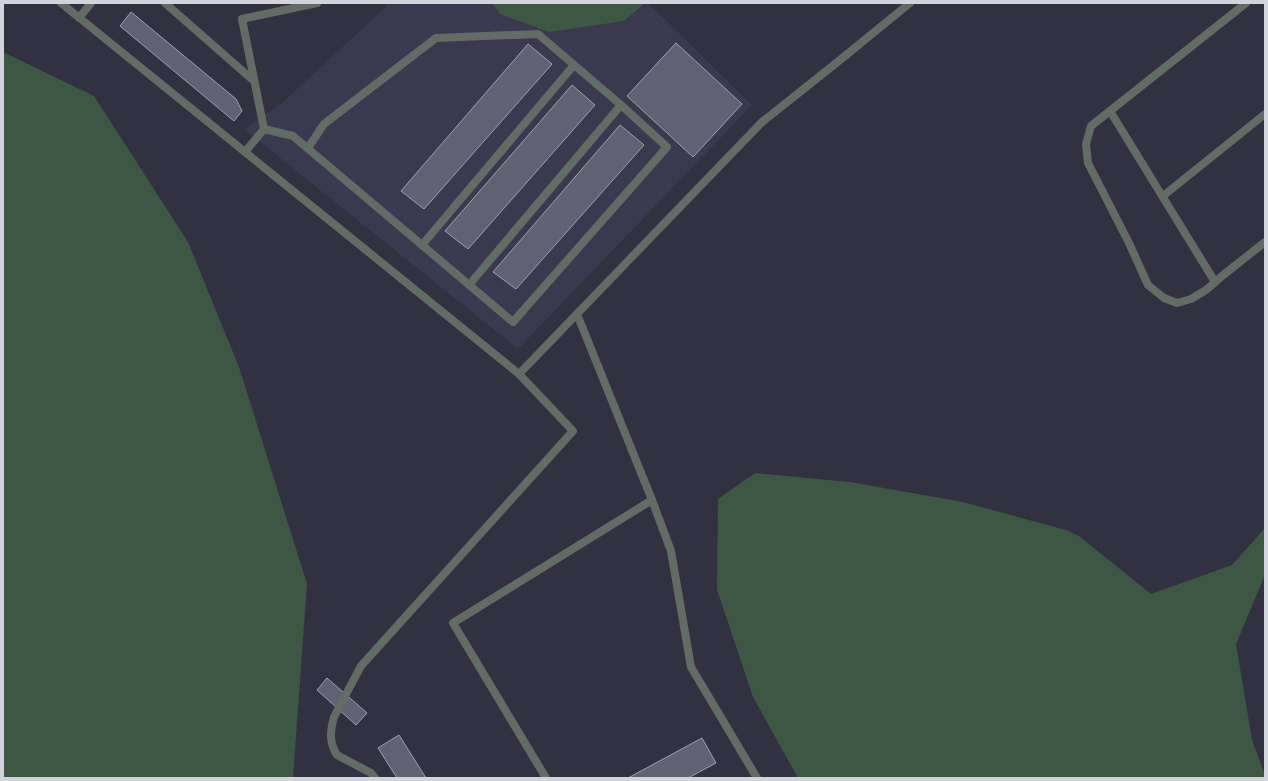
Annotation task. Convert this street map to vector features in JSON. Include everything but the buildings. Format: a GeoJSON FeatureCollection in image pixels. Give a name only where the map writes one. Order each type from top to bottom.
{"type":"FeatureCollection","features":[{"type":"Feature","properties":{"kind":"street"},"geometry":{"type":"LineString","coordinates":[[60,3],[519,374],[573,431],[361,666],[334,717],[331,740],[333,750],[337,755],[371,773],[375,778]]}},
{"type":"Feature","properties":{"kind":"street"},"geometry":{"type":"LineString","coordinates":[[79,18],[91,3]]}},
{"type":"Feature","properties":{"kind":"street"},"geometry":{"type":"LineString","coordinates":[[165,3],[254,81]]}},
{"type":"Feature","properties":{"kind":"street"},"geometry":{"type":"LineString","coordinates":[[264,129],[242,19],[317,3]]}},
{"type":"Feature","properties":{"kind":"street"},"geometry":{"type":"LineString","coordinates":[[519,374],[762,122],[910,3]]}},
{"type":"Feature","properties":{"kind":"street"},"geometry":{"type":"LineString","coordinates":[[1246,3],[1091,126],[1086,144],[1088,163],[1129,243],[1148,285],[1164,298],[1176,302],[1191,298],[1206,290],[1265,242]]}},
{"type":"Feature","properties":{"kind":"street"},"geometry":{"type":"LineString","coordinates":[[264,129],[293,136],[513,322],[667,147],[621,105],[538,34],[436,38],[324,124],[308,148]]}},
{"type":"Feature","properties":{"kind":"street"},"geometry":{"type":"LineString","coordinates":[[422,245],[574,65]]}},
{"type":"Feature","properties":{"kind":"street"},"geometry":{"type":"LineString","coordinates":[[469,285],[621,105]]}},
{"type":"Feature","properties":{"kind":"street"},"geometry":{"type":"LineString","coordinates":[[1110,111],[1215,282]]}},
{"type":"Feature","properties":{"kind":"street"},"geometry":{"type":"LineString","coordinates":[[1163,196],[1265,114]]}},
{"type":"Feature","properties":{"kind":"street"},"geometry":{"type":"LineString","coordinates":[[245,152],[264,129]]}},
{"type":"Feature","properties":{"kind":"street"},"geometry":{"type":"LineString","coordinates":[[576,314],[652,500],[671,551],[691,666],[756,778]]}},
{"type":"Feature","properties":{"kind":"street"},"geometry":{"type":"LineString","coordinates":[[546,778],[453,623],[652,500]]}},
{"type":"Feature","properties":{"kind":"shaded area"},"geometry":{"type":"Polygon","coordinates":[[[390,3],[492,3],[500,14],[624,21],[648,3],[752,105],[518,349],[244,129],[282,103],[390,3]]]}},
{"type":"Feature","properties":{"kind":"green space"},"geometry":{"type":"Polygon","coordinates":[[[492,3],[646,3],[624,21],[549,32],[500,14],[492,3]]]}},
{"type":"Feature","properties":{"kind":"green space"},"geometry":{"type":"Polygon","coordinates":[[[3,52],[94,96],[188,242],[239,367],[307,584],[293,778],[3,778],[3,52]]]}},
{"type":"Feature","properties":{"kind":"green space"},"geometry":{"type":"Polygon","coordinates":[[[755,473],[850,482],[963,502],[1066,530],[1079,536],[1151,594],[1232,565],[1265,528],[1265,575],[1236,644],[1252,740],[1265,778],[798,778],[753,697],[717,590],[718,499],[755,473]]]}}]}
